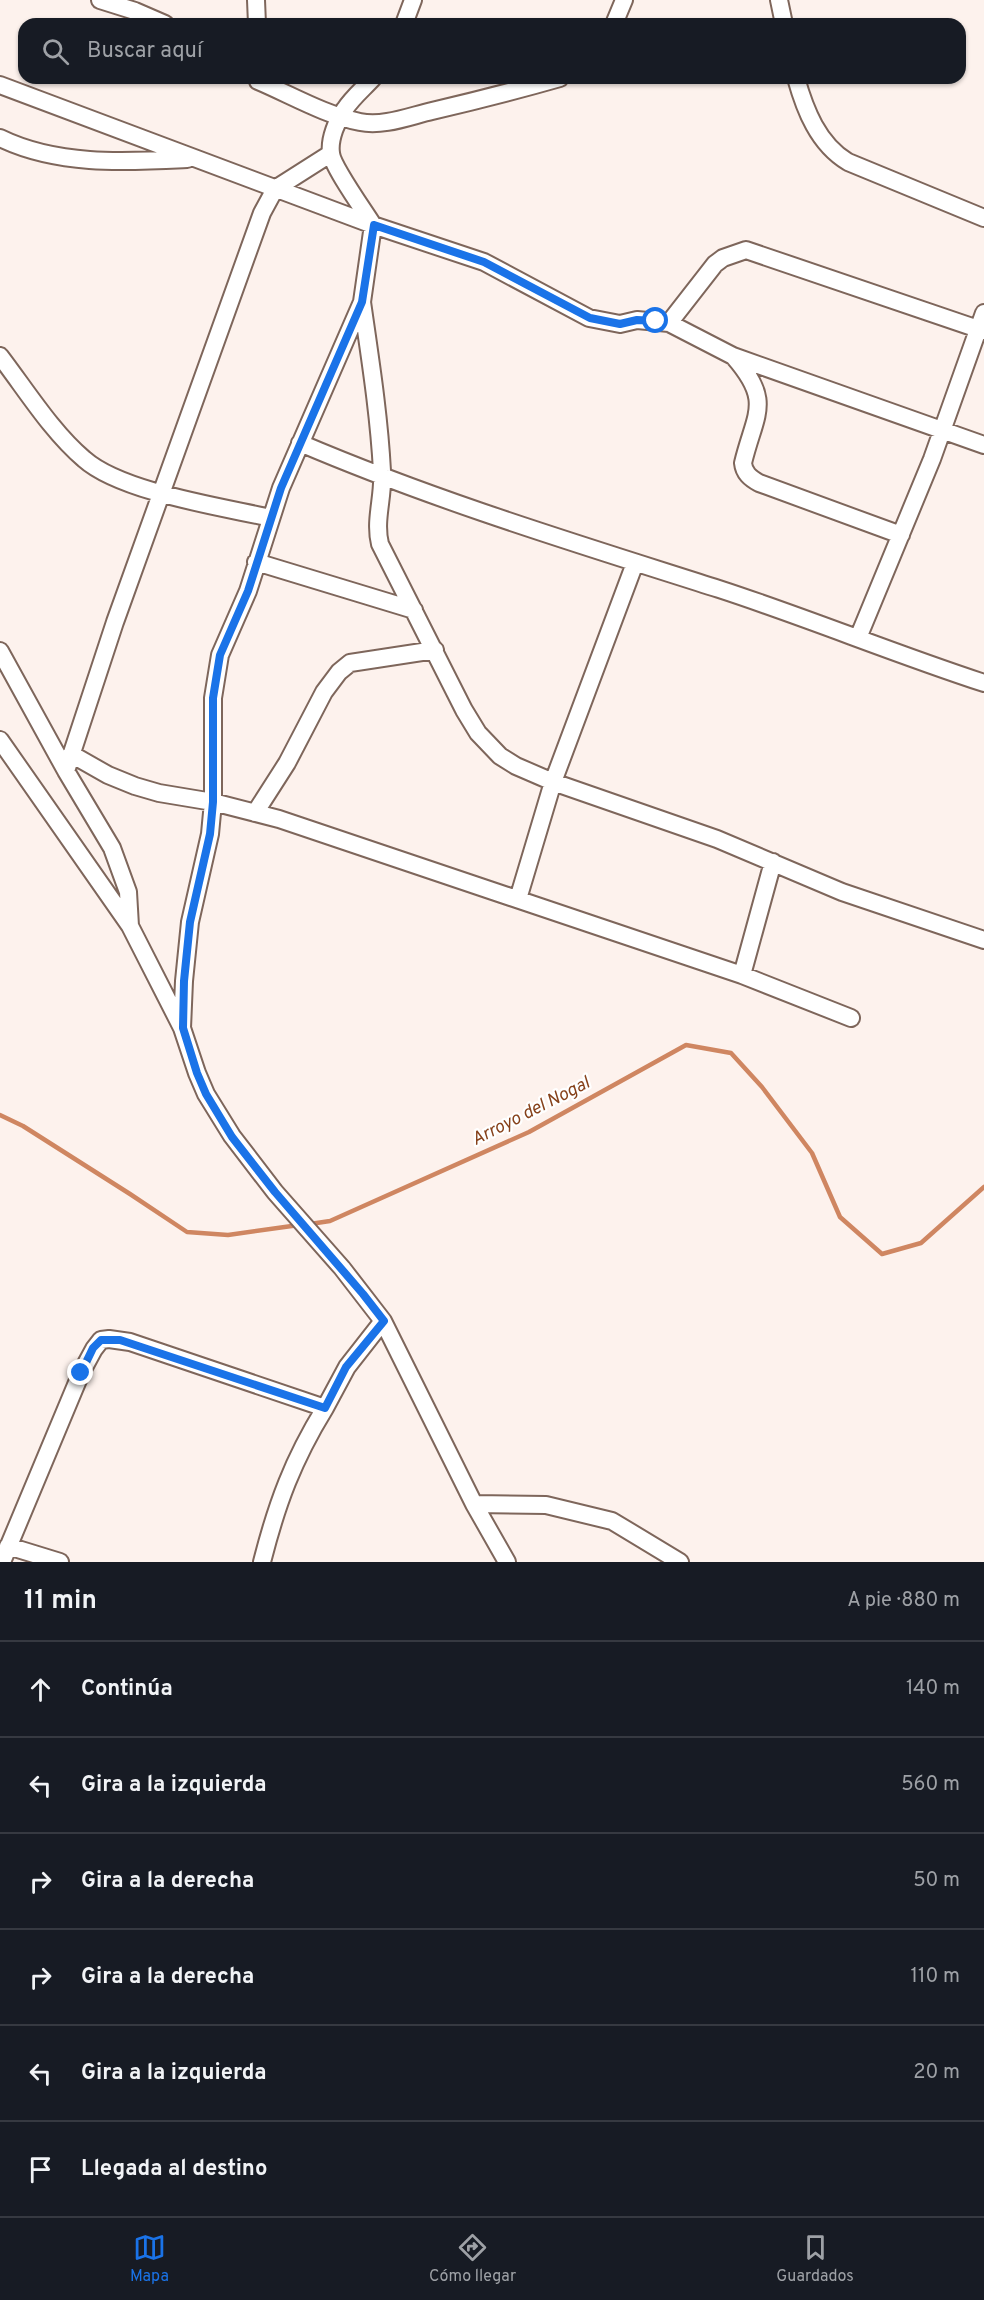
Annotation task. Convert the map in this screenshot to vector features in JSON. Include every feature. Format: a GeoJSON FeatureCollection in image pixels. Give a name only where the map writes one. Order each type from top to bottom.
{"type":"FeatureCollection","features":[{"type":"Feature","properties":{"kind":"street"},"geometry":{"type":"LineString","coordinates":[[100,0],[151,18]]}},
{"type":"Feature","properties":{"kind":"street"},"geometry":{"type":"LineString","coordinates":[[256,0],[257,18]]}},
{"type":"Feature","properties":{"kind":"street"},"geometry":{"type":"LineString","coordinates":[[406,18],[413,0]]}},
{"type":"Feature","properties":{"kind":"street"},"geometry":{"type":"LineString","coordinates":[[616,18],[624,0]]}},
{"type":"Feature","properties":{"kind":"street"},"geometry":{"type":"LineString","coordinates":[[779,0],[783,18]]}},
{"type":"Feature","properties":{"kind":"street"},"geometry":{"type":"LineString","coordinates":[[266,84],[340,117],[362,123],[381,122],[539,84]]}},
{"type":"Feature","properties":{"kind":"street"},"geometry":{"type":"LineString","coordinates":[[183,1028],[184,981],[190,922],[205,862],[213,802],[211,730],[215,674],[222,648],[240,610],[271,518],[300,443],[362,302],[374,225],[330,154],[333,136],[340,117],[367,84]]}},
{"type":"Feature","properties":{"kind":"street"},"geometry":{"type":"LineString","coordinates":[[798,84],[810,117],[833,153],[848,162],[984,218]]}},
{"type":"Feature","properties":{"kind":"street"},"geometry":{"type":"LineString","coordinates":[[0,85],[275,189],[484,262],[590,318],[620,324],[637,320],[669,323],[733,357],[984,446]]}},
{"type":"Feature","properties":{"kind":"street"},"geometry":{"type":"LineString","coordinates":[[0,138],[34,152],[56,156],[137,161],[193,159]]}},
{"type":"Feature","properties":{"kind":"street"},"geometry":{"type":"LineString","coordinates":[[66,771],[161,493],[256,229],[275,189],[330,154]]}},
{"type":"Feature","properties":{"kind":"street"},"geometry":{"type":"LineString","coordinates":[[669,323],[715,264],[723,258],[746,250],[981,330]]}},
{"type":"Feature","properties":{"kind":"street"},"geometry":{"type":"LineString","coordinates":[[362,302],[380,419],[382,476],[378,536],[385,557],[464,710],[489,746],[516,766],[553,782],[717,839],[842,892],[984,940]]}},
{"type":"Feature","properties":{"kind":"street"},"geometry":{"type":"LineString","coordinates":[[858,638],[943,431],[981,330],[984,313]]}},
{"type":"Feature","properties":{"kind":"street"},"geometry":{"type":"LineString","coordinates":[[0,356],[69,445],[84,460],[110,475],[161,493],[271,518]]}},
{"type":"Feature","properties":{"kind":"street"},"geometry":{"type":"LineString","coordinates":[[733,357],[753,383],[759,408],[743,463],[748,475],[759,483],[901,535]]}},
{"type":"Feature","properties":{"kind":"street"},"geometry":{"type":"LineString","coordinates":[[300,443],[382,476],[635,563],[721,590],[933,667],[984,683]]}},
{"type":"Feature","properties":{"kind":"street"},"geometry":{"type":"LineString","coordinates":[[256,562],[414,610]]}},
{"type":"Feature","properties":{"kind":"street"},"geometry":{"type":"LineString","coordinates":[[518,899],[553,782],[635,563]]}},
{"type":"Feature","properties":{"kind":"street"},"geometry":{"type":"LineString","coordinates":[[255,813],[287,763],[324,692],[339,672],[350,663],[435,650]]}},
{"type":"Feature","properties":{"kind":"street"},"geometry":{"type":"LineString","coordinates":[[0,651],[66,771],[112,848],[128,892],[130,926]]}},
{"type":"Feature","properties":{"kind":"street"},"geometry":{"type":"LineString","coordinates":[[0,740],[130,926],[183,1028],[201,1083],[232,1137],[275,1192],[384,1321],[474,1504],[507,1562]]}},
{"type":"Feature","properties":{"kind":"street"},"geometry":{"type":"LineString","coordinates":[[71,754],[108,775],[135,786],[177,797],[213,802],[279,819],[742,975],[851,1018]]}},
{"type":"Feature","properties":{"kind":"street"},"geometry":{"type":"LineString","coordinates":[[742,975],[773,862]]}},
{"type":"Feature","properties":{"kind":"street"},"geometry":{"type":"LineString","coordinates":[[262,1562],[288,1477],[305,1441],[346,1367],[384,1321]]}},
{"type":"Feature","properties":{"kind":"street"},"geometry":{"type":"LineString","coordinates":[[2,1562],[81,1373],[93,1348],[101,1340],[130,1342],[325,1408]]}},
{"type":"Feature","properties":{"kind":"street"},"geometry":{"type":"LineString","coordinates":[[474,1504],[546,1505],[612,1521],[680,1562]]}},
{"type":"Feature","properties":{"kind":"street"},"geometry":{"type":"LineString","coordinates":[[491,1535],[493,1562]]}},
{"type":"Feature","properties":{"kind":"street"},"geometry":{"type":"LineString","coordinates":[[8,1546],[60,1562]]}},
{"type":"Feature","properties":{"kind":"waterway","name":"Arroyo del Nogal"},"geometry":{"type":"LineString","coordinates":[[310,1224],[330,1221],[529,1132],[686,1045],[731,1053],[762,1087],[812,1153],[840,1217],[882,1254],[921,1243],[984,1187]]}},
{"type":"Feature","properties":{"kind":"waterway","name":"Arroyo del Nogal"},"geometry":{"type":"LineString","coordinates":[[0,1115],[23,1126],[187,1232],[228,1235],[299,1225]]}},
{"type":"Feature","properties":{"kind":"route"},"geometry":{"type":"LineString","coordinates":[[81,1373],[93,1348],[101,1340],[120,1340],[325,1408],[346,1367],[384,1321],[342,1268],[275,1192],[232,1137],[206,1094],[183,1028],[184,981],[190,922],[205,862],[213,802],[211,730],[215,674],[225,641],[248,591],[281,488],[362,302],[374,225],[484,262],[590,318],[620,324],[637,320],[656,321]]}}]}
